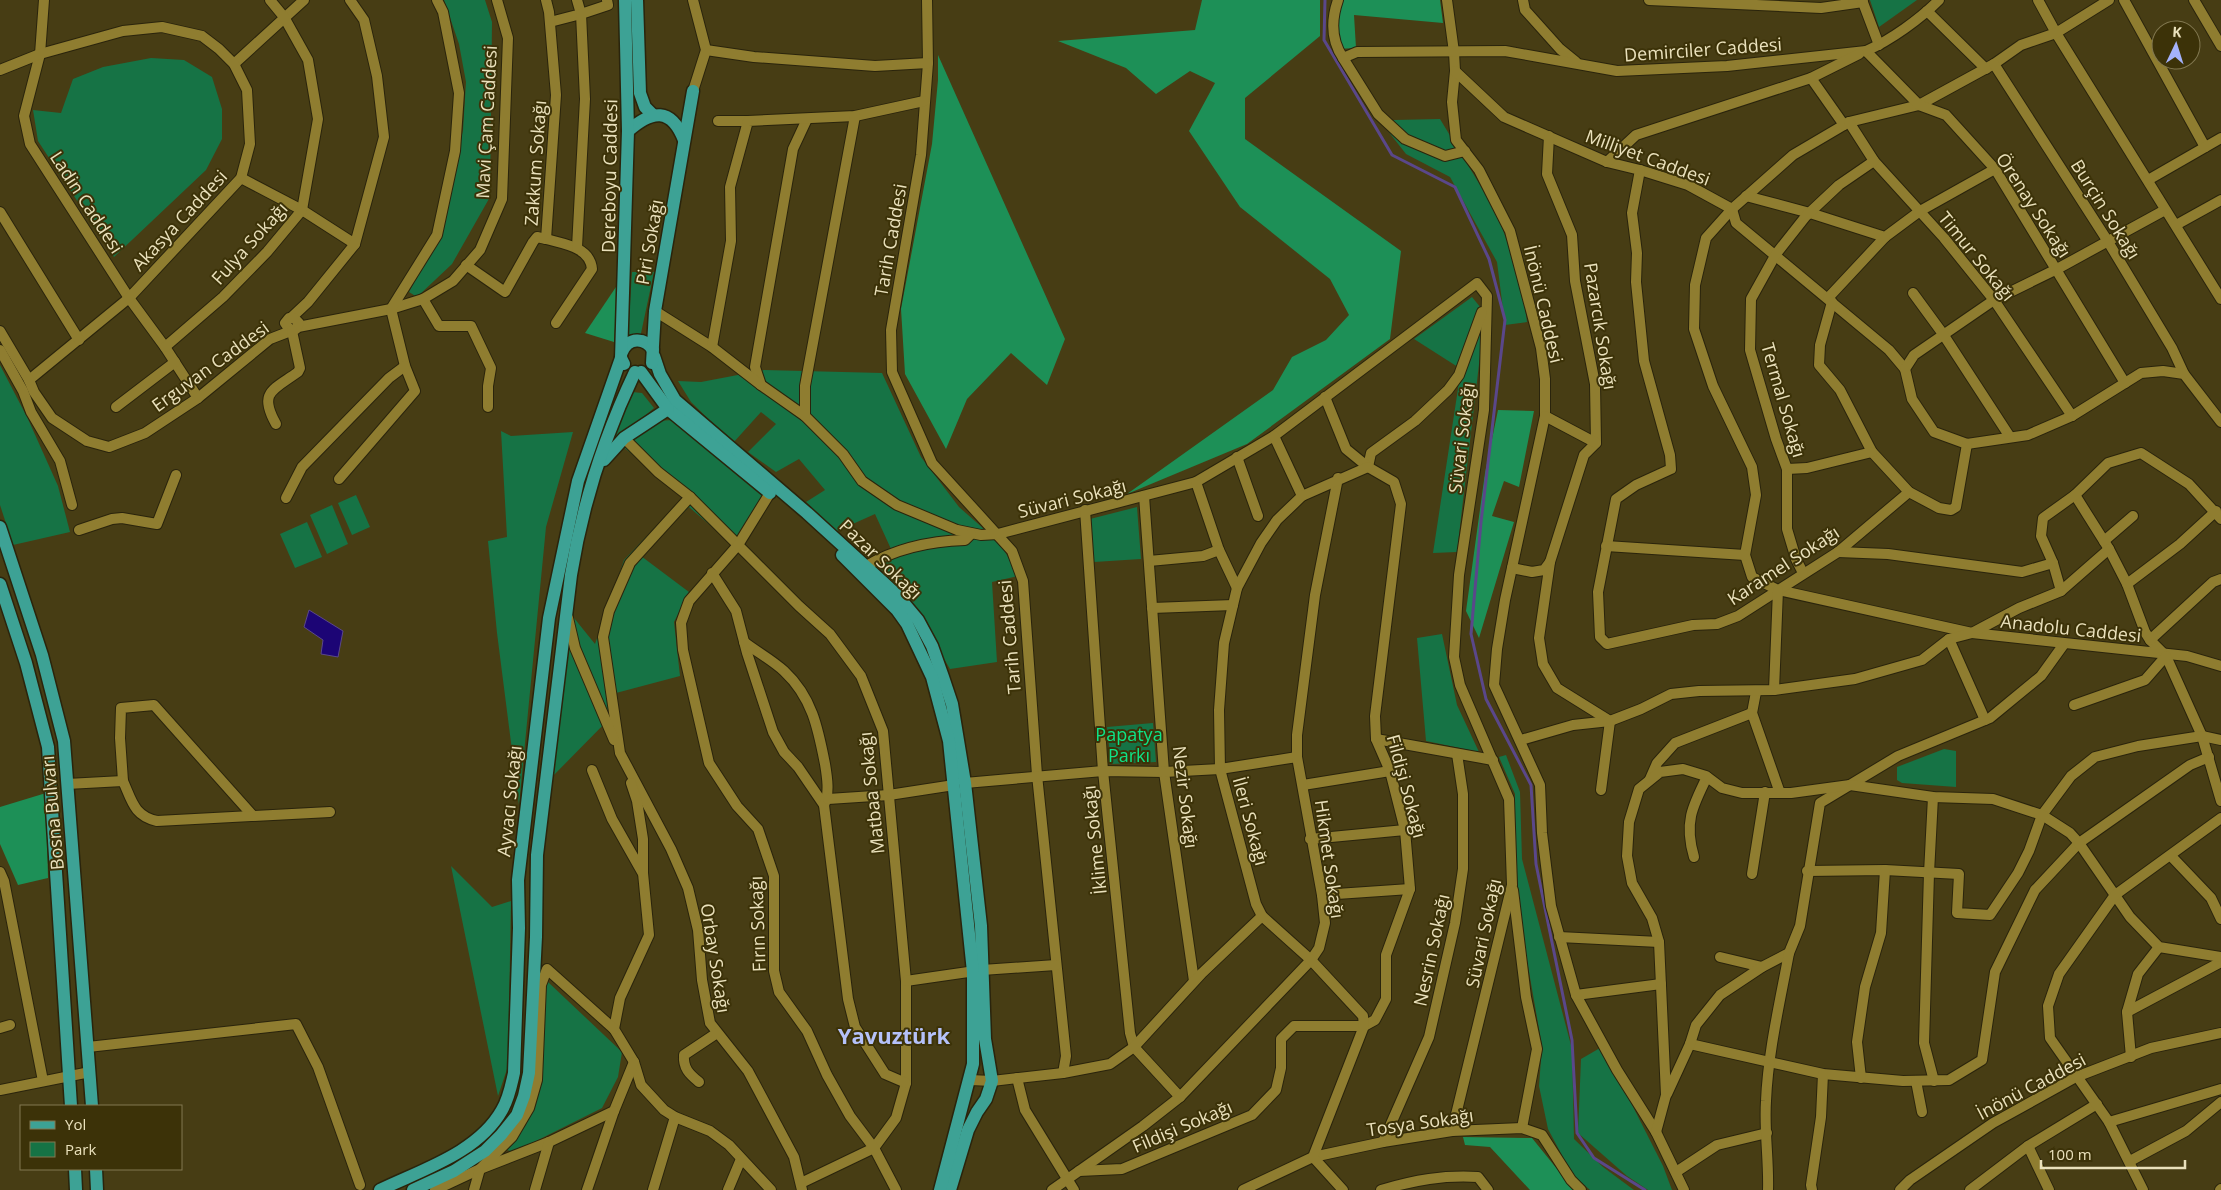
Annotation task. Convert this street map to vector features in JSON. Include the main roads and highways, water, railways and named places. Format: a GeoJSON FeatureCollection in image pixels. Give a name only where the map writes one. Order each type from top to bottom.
{"type":"FeatureCollection","features":[{"type":"Feature","properties":{"kind":"main road","name":"Dereboyu Caddesi"},"geometry":{"type":"LineString","coordinates":[[622,355],[628,131],[625,0]]}},
{"type":"Feature","properties":{"kind":"main road","name":"Dereboyu Caddesi"},"geometry":{"type":"LineString","coordinates":[[637,0],[640,93],[644,107],[653,115]]}},
{"type":"Feature","properties":{"kind":"main road","name":"Piri Sokağı"},"geometry":{"type":"LineString","coordinates":[[653,353],[655,311],[693,91],[686,104],[669,117]]}},
{"type":"Feature","properties":{"kind":"main road"},"geometry":{"type":"LineString","coordinates":[[628,131],[645,118],[653,115],[669,117],[677,123],[684,140]]}},
{"type":"Feature","properties":{"kind":"main road"},"geometry":{"type":"LineString","coordinates":[[412,1190],[454,1171],[485,1151],[501,1136],[517,1115],[524,1096],[529,1073],[536,937],[537,855],[571,576],[576,548],[598,467],[624,397],[638,372],[650,366],[653,353],[646,343],[637,340],[627,344],[622,355],[626,367],[638,372]]}},
{"type":"Feature","properties":{"kind":"main road","name":"Pazar Sokağı"},"geometry":{"type":"LineString","coordinates":[[653,353],[660,374],[675,400],[897,595],[912,614],[932,646],[952,704],[977,971],[992,1081],[991,1090],[968,1130],[950,1190]]}},
{"type":"Feature","properties":{"kind":"main road","name":"Ayvacı Sokağı"},"geometry":{"type":"LineString","coordinates":[[380,1190],[445,1160],[470,1144],[501,1111],[509,1095],[514,1073],[518,880],[549,618],[578,481],[622,355]]}},
{"type":"Feature","properties":{"kind":"main road","name":"Pazar Sokağı"},"geometry":{"type":"LineString","coordinates":[[638,372],[668,409],[823,536],[897,610],[907,624],[932,677],[959,784]]}},
{"type":"Feature","properties":{"kind":"main road"},"geometry":{"type":"LineString","coordinates":[[598,467],[624,438],[668,409]]}},
{"type":"Feature","properties":{"kind":"main road","name":"Bosna Bulvarı"},"geometry":{"type":"LineString","coordinates":[[0,527],[42,655],[64,741],[92,1105]]}},
{"type":"Feature","properties":{"kind":"main road","name":"Bosna Bulvarı"},"geometry":{"type":"LineString","coordinates":[[0,584],[28,668],[48,747],[71,1105]]}},
{"type":"Feature","properties":{"kind":"main road","name":"Pazar Sokağı"},"geometry":{"type":"LineString","coordinates":[[940,1190],[973,1064],[977,971]]}},
{"type":"Feature","properties":{"kind":"main road"},"geometry":{"type":"LineString","coordinates":[[75,1170],[76,1190]]}},
{"type":"Feature","properties":{"kind":"main road"},"geometry":{"type":"LineString","coordinates":[[96,1170],[97,1190]]}},
{"type":"Feature","properties":{"kind":"waterway"},"geometry":{"type":"LineString","coordinates":[[1325,0],[1324,40],[1392,155],[1455,187],[1489,259],[1505,320],[1481,522],[1471,634],[1486,699],[1531,785],[1536,864],[1572,1040],[1577,1133],[1594,1158],[1645,1190]]}},
{"type":"Feature","properties":{"kind":"district","name":"Yavuztürk"},"geometry":{"type":"Point","coordinates":[894,1035]}},
{"type":"Feature","properties":{"kind":"park label","name":"Papatya Parkı"},"geometry":{"type":"Point","coordinates":[1129,744]}}]}
